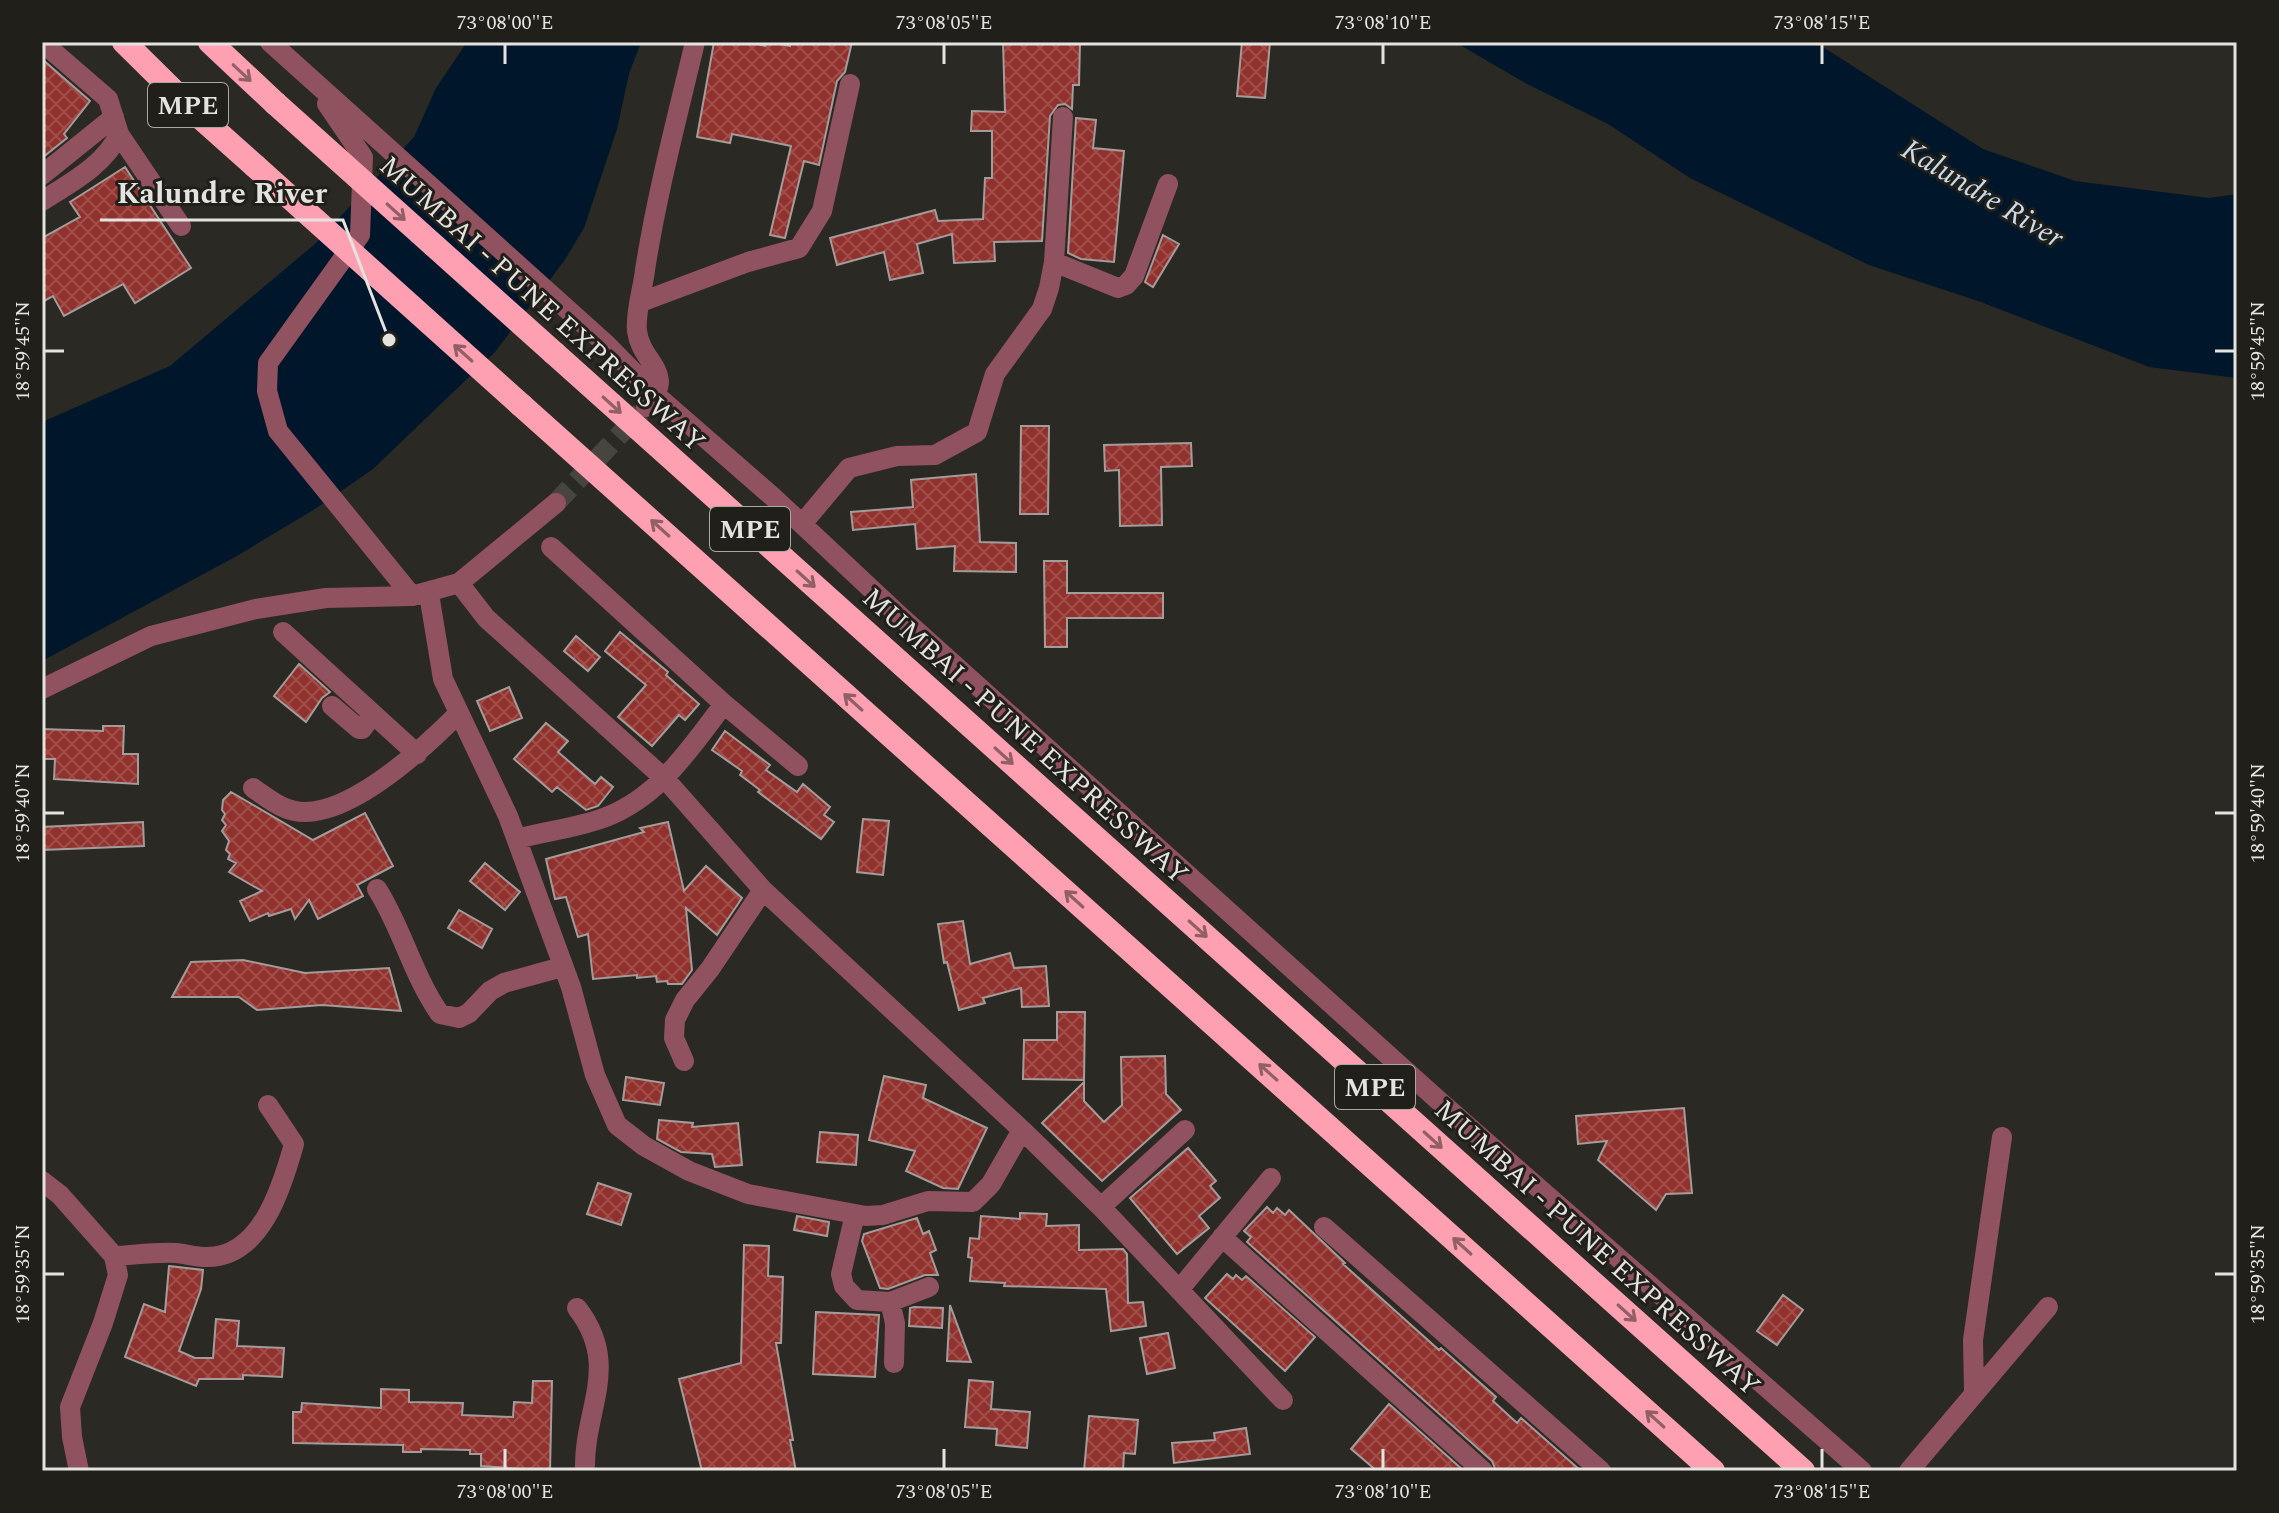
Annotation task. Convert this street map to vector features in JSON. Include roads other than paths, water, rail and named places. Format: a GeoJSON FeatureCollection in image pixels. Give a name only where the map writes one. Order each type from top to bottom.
{"type":"FeatureCollection","features":[{"type":"Feature","properties":{"kind":"highway","name":"MPE"},"geometry":{"type":"LineString","coordinates":[[124,42],[200,117],[1713,1471]]}},
{"type":"Feature","properties":{"kind":"highway","name":"MUMBAI - PUNE EXPRESSWAY"},"geometry":{"type":"LineString","coordinates":[[210,42],[1803,1471]]}},
{"type":"Feature","properties":{"kind":"street"},"geometry":{"type":"LineString","coordinates":[[42,42],[108,99],[116,126],[181,226]]}},
{"type":"Feature","properties":{"kind":"street"},"geometry":{"type":"LineString","coordinates":[[270,42],[607,345],[651,401],[802,524],[1438,1100],[1862,1471]]}},
{"type":"Feature","properties":{"kind":"street"},"geometry":{"type":"LineString","coordinates":[[651,401],[660,379],[643,350],[637,330],[655,207],[695,42]]}},
{"type":"Feature","properties":{"kind":"street"},"geometry":{"type":"LineString","coordinates":[[309,78],[363,157],[360,235],[268,363],[267,391],[278,431],[421,595],[443,679],[517,839],[571,987],[595,1075],[617,1125],[644,1146],[689,1171],[748,1194],[855,1214],[883,1215],[928,1201],[973,1202],[991,1184],[1022,1130]]}},
{"type":"Feature","properties":{"kind":"street"},"geometry":{"type":"LineString","coordinates":[[641,302],[748,262],[799,248],[822,211],[850,84]]}},
{"type":"Feature","properties":{"kind":"street"},"geometry":{"type":"LineString","coordinates":[[802,524],[849,468],[897,456],[935,455],[977,432],[995,374],[1042,309],[1049,288],[1054,262],[1063,117]]}},
{"type":"Feature","properties":{"kind":"street"},"geometry":{"type":"LineString","coordinates":[[42,175],[116,126]]}},
{"type":"Feature","properties":{"kind":"street"},"geometry":{"type":"LineString","coordinates":[[42,201],[112,150],[116,126]]}},
{"type":"Feature","properties":{"kind":"street"},"geometry":{"type":"LineString","coordinates":[[1054,262],[1118,288],[1126,285],[1134,276],[1168,184]]}},
{"type":"Feature","properties":{"kind":"street"},"geometry":{"type":"LineString","coordinates":[[42,689],[151,636],[256,609],[326,598],[421,595],[459,583],[556,503]]}},
{"type":"Feature","properties":{"kind":"street"},"geometry":{"type":"LineString","coordinates":[[551,547],[724,704],[798,766]]}},
{"type":"Feature","properties":{"kind":"street"},"geometry":{"type":"LineString","coordinates":[[459,583],[486,618],[666,780],[763,890],[1101,1207],[1283,1400]]}},
{"type":"Feature","properties":{"kind":"street"},"geometry":{"type":"LineString","coordinates":[[283,632],[417,754]]}},
{"type":"Feature","properties":{"kind":"street"},"geometry":{"type":"LineString","coordinates":[[517,839],[603,819],[629,807],[666,780],[724,704]]}},
{"type":"Feature","properties":{"kind":"street"},"geometry":{"type":"LineString","coordinates":[[332,706],[359,729],[373,714]]}},
{"type":"Feature","properties":{"kind":"street"},"geometry":{"type":"LineString","coordinates":[[253,788],[287,810],[313,811],[344,801],[379,783],[417,754],[459,713]]}},
{"type":"Feature","properties":{"kind":"street"},"geometry":{"type":"LineString","coordinates":[[377,889],[440,1014],[459,1018],[504,983],[562,967]]}},
{"type":"Feature","properties":{"kind":"street"},"geometry":{"type":"LineString","coordinates":[[684,1061],[674,1038],[675,1020],[685,1000],[710,969],[763,890]]}},
{"type":"Feature","properties":{"kind":"street"},"geometry":{"type":"LineString","coordinates":[[114,1256],[175,1253],[207,1258],[234,1252],[255,1234],[277,1192],[294,1144],[268,1105]]}},
{"type":"Feature","properties":{"kind":"street"},"geometry":{"type":"LineString","coordinates":[[1101,1207],[1185,1130]]}},
{"type":"Feature","properties":{"kind":"street"},"geometry":{"type":"LineString","coordinates":[[1974,1391],[1973,1340],[2002,1137]]}},
{"type":"Feature","properties":{"kind":"street"},"geometry":{"type":"LineString","coordinates":[[1179,1290],[1271,1178]]}},
{"type":"Feature","properties":{"kind":"street"},"geometry":{"type":"LineString","coordinates":[[42,1181],[60,1195],[114,1256],[118,1275],[70,1407],[79,1471]]}},
{"type":"Feature","properties":{"kind":"street"},"geometry":{"type":"LineString","coordinates":[[855,1214],[841,1274],[844,1286],[857,1300],[890,1302],[929,1287]]}},
{"type":"Feature","properties":{"kind":"street"},"geometry":{"type":"LineString","coordinates":[[1324,1227],[1601,1471]]}},
{"type":"Feature","properties":{"kind":"street"},"geometry":{"type":"LineString","coordinates":[[1222,1237],[1483,1471]]}},
{"type":"Feature","properties":{"kind":"street"},"geometry":{"type":"LineString","coordinates":[[890,1302],[895,1323],[894,1363]]}},
{"type":"Feature","properties":{"kind":"street"},"geometry":{"type":"LineString","coordinates":[[1909,1471],[2048,1307]]}},
{"type":"Feature","properties":{"kind":"street"},"geometry":{"type":"LineString","coordinates":[[577,1308],[599,1350],[600,1384],[585,1450],[585,1471]]}},
{"type":"Feature","properties":{"kind":"water"},"geometry":{"type":"Polygon","coordinates":[[[467,42],[641,42],[629,74],[617,129],[584,228],[564,261],[495,352],[373,469],[315,509],[235,557],[42,661],[42,422],[170,366],[316,243],[414,137],[436,88],[467,42]]]}},
{"type":"Feature","properties":{"kind":"water"},"geometry":{"type":"Polygon","coordinates":[[[1455,42],[1815,42],[1983,149],[2075,181],[2209,198],[2237,194],[2237,378],[2149,367],[1981,302],[1869,265],[1690,178],[1608,124],[1527,84],[1455,42]]]}},
{"type":"Feature","properties":{"kind":"tunnel"},"geometry":{"type":"LineString","coordinates":[[556,503],[641,412]]}},
{"type":"Feature","properties":{"kind":"place","name":"Kalundre River"},"geometry":{"type":"Point","coordinates":[389,340]}}]}
